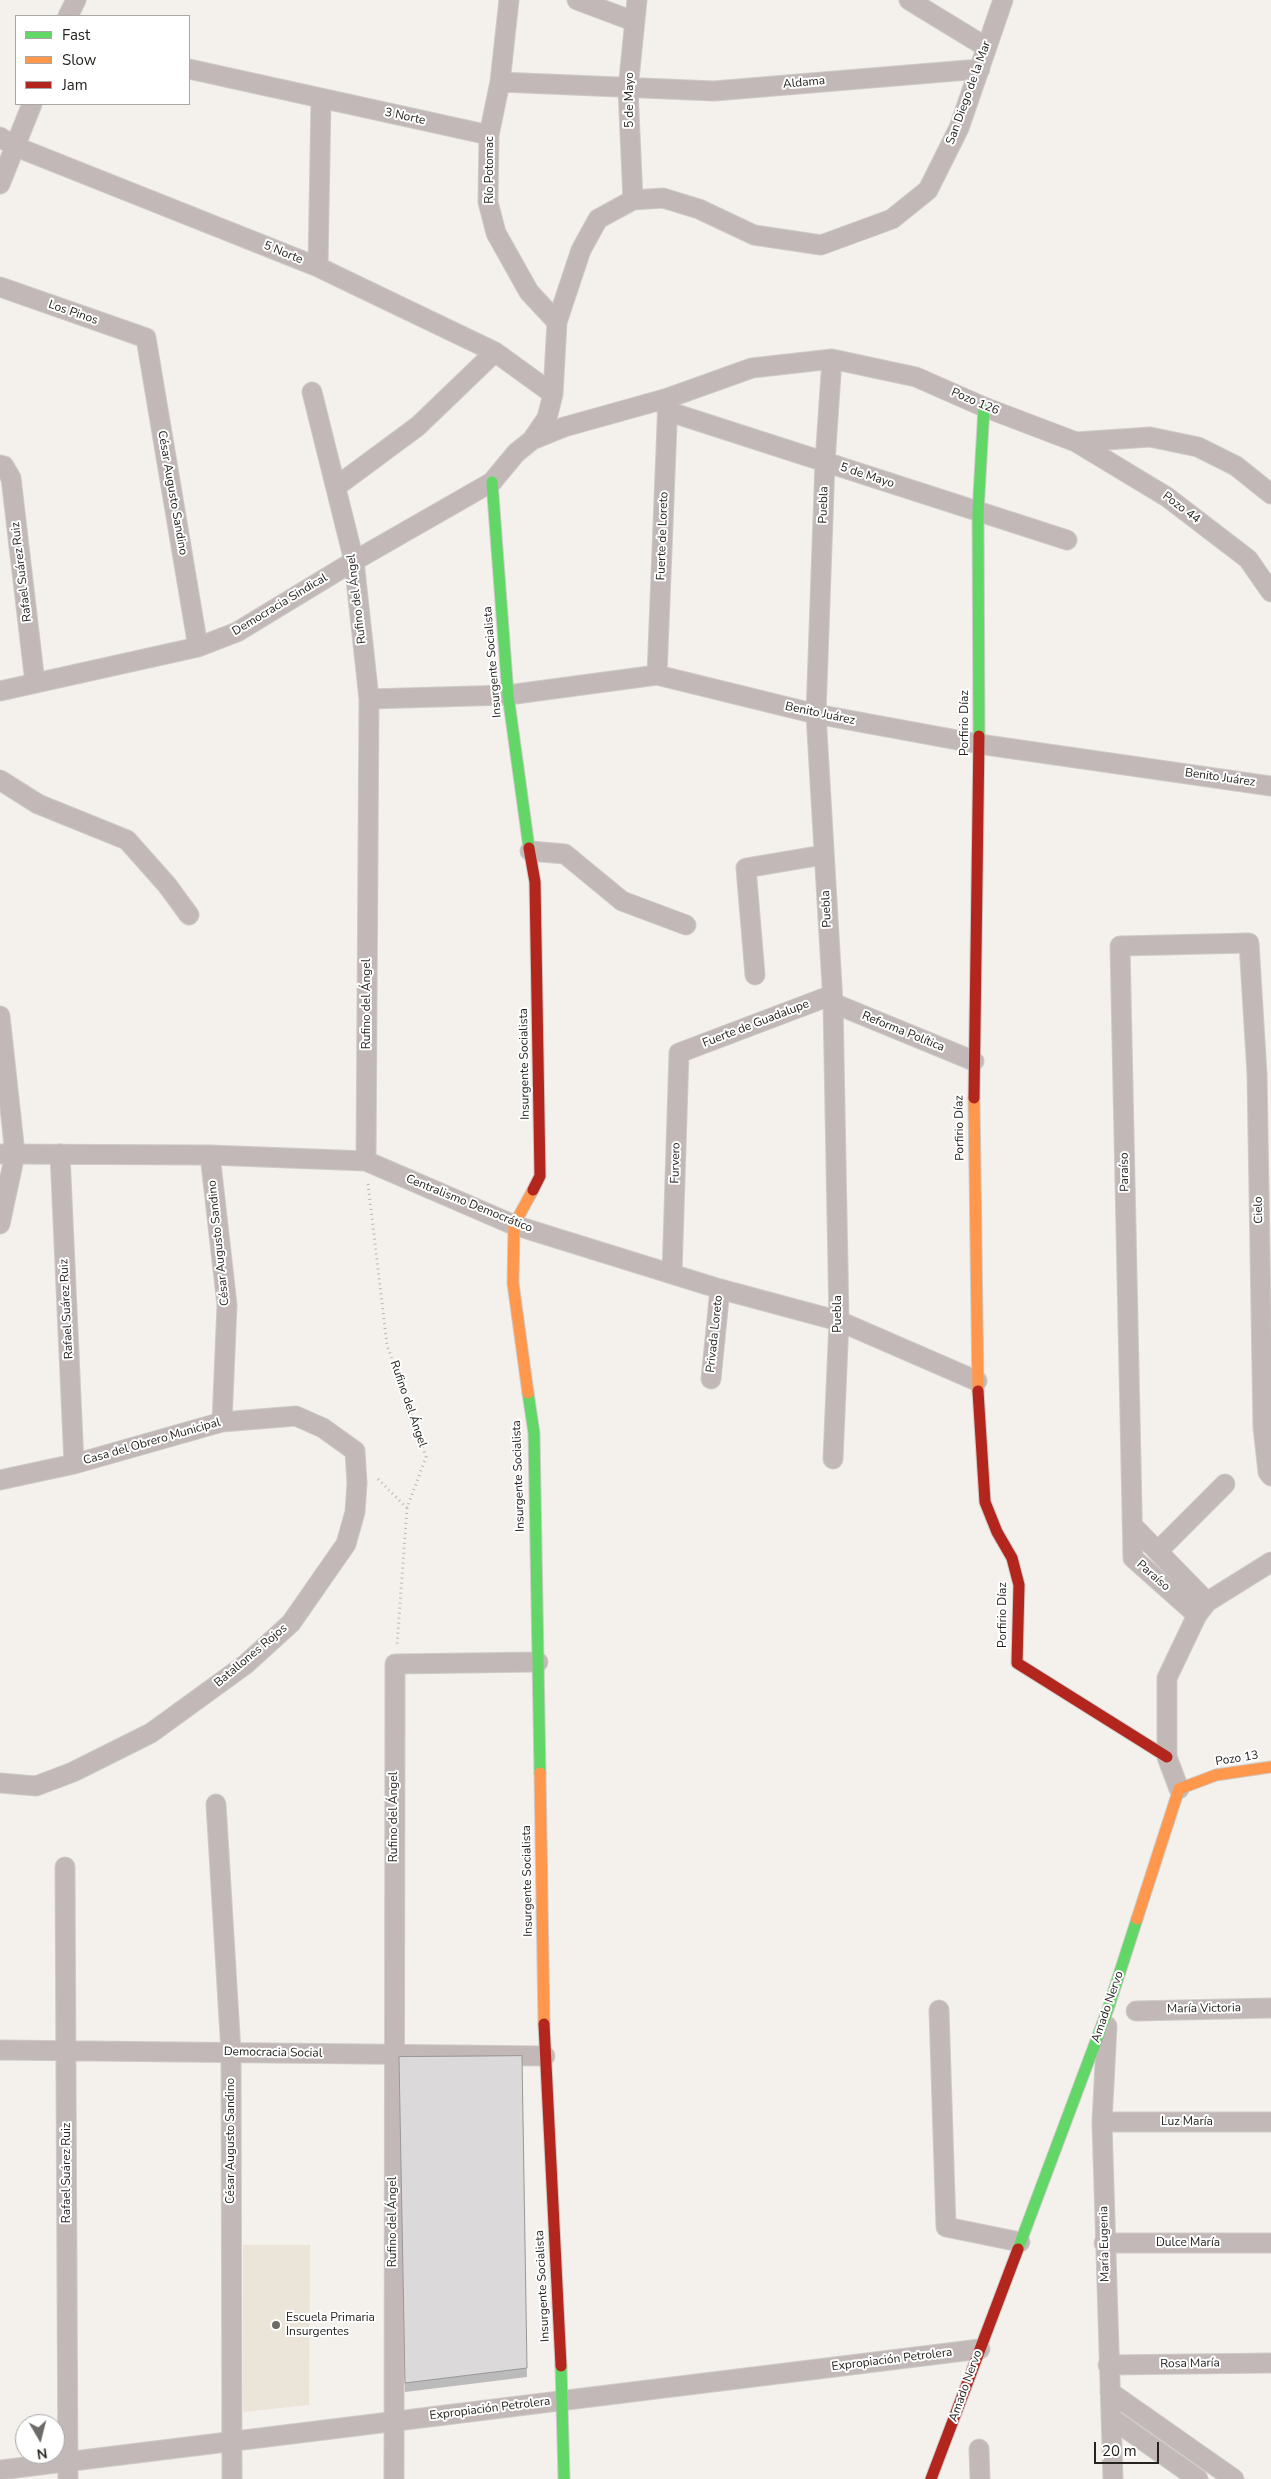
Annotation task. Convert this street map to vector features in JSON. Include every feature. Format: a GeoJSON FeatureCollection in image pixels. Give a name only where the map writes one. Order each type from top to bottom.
{"type":"FeatureCollection","features":[{"type":"Feature","properties":{"kind":"street"},"geometry":{"type":"LineString","coordinates":[[68,15],[76,0]]}},
{"type":"Feature","properties":{"kind":"street","name":"Río Potomac"},"geometry":{"type":"LineString","coordinates":[[509,0],[500,82],[489,135],[488,202],[496,232],[529,292],[557,322]]}},
{"type":"Feature","properties":{"kind":"street"},"geometry":{"type":"LineString","coordinates":[[577,0],[633,21]]}},
{"type":"Feature","properties":{"kind":"street","name":"5 de Mayo"},"geometry":{"type":"LineString","coordinates":[[633,200],[628,89],[633,21],[637,0]]}},
{"type":"Feature","properties":{"kind":"street"},"geometry":{"type":"LineString","coordinates":[[909,0],[986,47]]}},
{"type":"Feature","properties":{"kind":"street","name":"San Diego de la Mar"},"geometry":{"type":"LineString","coordinates":[[532,440],[547,418],[553,394],[557,322],[580,250],[598,219],[633,200],[663,198],[699,210],[754,235],[821,245],[892,219],[928,190],[959,128],[1003,0]]}},
{"type":"Feature","properties":{"kind":"street","name":"Aldama"},"geometry":{"type":"LineString","coordinates":[[500,82],[714,92],[980,68]]}},
{"type":"Feature","properties":{"kind":"street","name":"3 Norte"},"geometry":{"type":"LineString","coordinates":[[190,69],[489,135]]}},
{"type":"Feature","properties":{"kind":"street"},"geometry":{"type":"LineString","coordinates":[[318,267],[321,98]]}},
{"type":"Feature","properties":{"kind":"street"},"geometry":{"type":"LineString","coordinates":[[0,184],[7,142],[31,105]]}},
{"type":"Feature","properties":{"kind":"street","name":"5 Norte"},"geometry":{"type":"LineString","coordinates":[[7,142],[318,267],[495,352],[553,394]]}},
{"type":"Feature","properties":{"kind":"street","name":"Los Pinos"},"geometry":{"type":"LineString","coordinates":[[0,287],[146,338]]}},
{"type":"Feature","properties":{"kind":"street","name":"César Augusto Sandino"},"geometry":{"type":"LineString","coordinates":[[146,338],[198,647]]}},
{"type":"Feature","properties":{"kind":"street"},"geometry":{"type":"LineString","coordinates":[[337,486],[418,426],[495,352]]}},
{"type":"Feature","properties":{"kind":"street","name":"Pozo 126"},"geometry":{"type":"LineString","coordinates":[[668,404],[752,368],[832,360],[916,377],[984,407],[1076,442],[1150,437],[1198,447],[1236,466],[1271,494]]}},
{"type":"Feature","properties":{"kind":"street","name":"Puebla"},"geometry":{"type":"LineString","coordinates":[[832,360],[825,462],[816,714],[832,999],[839,1320],[833,1459]]}},
{"type":"Feature","properties":{"kind":"street","name":"Rufino del Ángel"},"geometry":{"type":"LineString","coordinates":[[312,392],[337,486],[354,561],[369,699],[366,1162]]}},
{"type":"Feature","properties":{"kind":"street","name":"5 de Mayo"},"geometry":{"type":"LineString","coordinates":[[668,404],[825,462],[1066,540]]}},
{"type":"Feature","properties":{"kind":"street","name":"Democracia Sindical"},"geometry":{"type":"LineString","coordinates":[[0,692],[198,647],[237,632],[354,561],[492,482],[516,453],[532,440],[564,427],[668,404]]}},
{"type":"Feature","properties":{"kind":"street","name":"Fuerte de Loreto"},"geometry":{"type":"LineString","coordinates":[[657,675],[668,404]]}},
{"type":"Feature","properties":{"kind":"street","name":"Porfirio Díaz"},"geometry":{"type":"LineString","coordinates":[[984,407],[978,512],[980,744],[974,1061],[977,1381],[985,1502],[997,1532],[1012,1558],[1019,1585],[1016,1663],[1167,1757]]}},
{"type":"Feature","properties":{"kind":"street","name":"Pozo 44"},"geometry":{"type":"LineString","coordinates":[[1076,442],[1167,497],[1234,548],[1248,560],[1271,592]]}},
{"type":"Feature","properties":{"kind":"street","name":"Rafael Suárez Ruiz"},"geometry":{"type":"LineString","coordinates":[[0,465],[4,466],[10,478],[35,683]]}},
{"type":"Feature","properties":{"kind":"street","name":"Insurgente Socialista"},"geometry":{"type":"LineString","coordinates":[[492,482],[508,695],[535,882],[540,1176],[514,1225],[513,1284],[534,1433],[545,2056],[563,2400],[564,2479]]}},
{"type":"Feature","properties":{"kind":"street","name":"Benito Juárez"},"geometry":{"type":"LineString","coordinates":[[369,699],[508,695],[657,675],[816,714],[980,744],[1271,786]]}},
{"type":"Feature","properties":{"kind":"street"},"geometry":{"type":"LineString","coordinates":[[0,780],[38,804],[127,840],[167,885],[189,915]]}},
{"type":"Feature","properties":{"kind":"street"},"geometry":{"type":"LineString","coordinates":[[530,851],[565,854],[622,901],[686,925]]}},
{"type":"Feature","properties":{"kind":"street"},"geometry":{"type":"LineString","coordinates":[[756,975],[746,868],[824,854]]}},
{"type":"Feature","properties":{"kind":"street","name":"Cielo"},"geometry":{"type":"LineString","coordinates":[[1249,943],[1257,1074],[1268,1472],[1271,1476]]}},
{"type":"Feature","properties":{"kind":"street","name":"Paraíso"},"geometry":{"type":"LineString","coordinates":[[1202,1608],[1133,1558],[1120,946],[1249,943]]}},
{"type":"Feature","properties":{"kind":"street","name":"Reforma Política"},"geometry":{"type":"LineString","coordinates":[[832,999],[974,1061]]}},
{"type":"Feature","properties":{"kind":"street","name":"Fuerte de Guadalupe"},"geometry":{"type":"LineString","coordinates":[[679,1052],[832,999]]}},
{"type":"Feature","properties":{"kind":"street"},"geometry":{"type":"LineString","coordinates":[[0,1016],[7,1154],[0,1224]]}},
{"type":"Feature","properties":{"kind":"street","name":"Furvero"},"geometry":{"type":"LineString","coordinates":[[672,1274],[679,1052]]}},
{"type":"Feature","properties":{"kind":"street"},"geometry":{"type":"LineString","coordinates":[[0,1142],[7,1154]]}},
{"type":"Feature","properties":{"kind":"street","name":"Centralismo Democrático"},"geometry":{"type":"LineString","coordinates":[[7,1154],[210,1155],[366,1162],[514,1225],[720,1289],[839,1320],[977,1381]]}},
{"type":"Feature","properties":{"kind":"street","name":"Rafael Suárez Ruiz"},"geometry":{"type":"LineString","coordinates":[[60,1154],[74,1464]]}},
{"type":"Feature","properties":{"kind":"street","name":"César Augusto Sandino"},"geometry":{"type":"LineString","coordinates":[[210,1155],[227,1305],[222,1422]]}},
{"type":"Feature","properties":{"kind":"street","name":"Privada Loreto"},"geometry":{"type":"LineString","coordinates":[[710,1379],[720,1289]]}},
{"type":"Feature","properties":{"kind":"street","name":"Casa del Obrero Municipal"},"geometry":{"type":"LineString","coordinates":[[0,1480],[74,1464],[222,1422],[296,1416],[323,1428],[355,1451]]}},
{"type":"Feature","properties":{"kind":"street","name":"Batallones Rojos"},"geometry":{"type":"LineString","coordinates":[[0,1783],[36,1786],[73,1772],[151,1733],[246,1664],[290,1623],[346,1544],[355,1512],[358,1483],[355,1451]]}},
{"type":"Feature","properties":{"kind":"street"},"geometry":{"type":"LineString","coordinates":[[1158,1550],[1225,1484]]}},
{"type":"Feature","properties":{"kind":"street","name":"Paraíso"},"geometry":{"type":"LineString","coordinates":[[1133,1526],[1158,1550],[1202,1608]]}},
{"type":"Feature","properties":{"kind":"street"},"geometry":{"type":"LineString","coordinates":[[1179,1789],[1167,1757],[1167,1678],[1202,1608],[1271,1562]]}},
{"type":"Feature","properties":{"kind":"street"},"geometry":{"type":"LineString","coordinates":[[395,1664],[538,1662]]}},
{"type":"Feature","properties":{"kind":"street","name":"Rufino del Ángel"},"geometry":{"type":"LineString","coordinates":[[394,2479],[392,2421],[395,1664]]}},
{"type":"Feature","properties":{"kind":"street","name":"Pozo 13"},"geometry":{"type":"LineString","coordinates":[[1179,1789],[1216,1775],[1271,1767]]}},
{"type":"Feature","properties":{"kind":"street","name":"Amado Nervo"},"geometry":{"type":"LineString","coordinates":[[931,2479],[1108,2009],[1179,1789]]}},
{"type":"Feature","properties":{"kind":"street","name":"César Augusto Sandino"},"geometry":{"type":"LineString","coordinates":[[216,1804],[232,2052],[232,2479]]}},
{"type":"Feature","properties":{"kind":"street","name":"Rafael Suárez Ruiz"},"geometry":{"type":"LineString","coordinates":[[65,1867],[67,2470]]}},
{"type":"Feature","properties":{"kind":"street","name":"María Victoria"},"geometry":{"type":"LineString","coordinates":[[1136,2010],[1271,2008]]}},
{"type":"Feature","properties":{"kind":"street","name":"María Eugenia"},"geometry":{"type":"LineString","coordinates":[[1108,2009],[1102,2122],[1104,2243],[1113,2479]]}},
{"type":"Feature","properties":{"kind":"street"},"geometry":{"type":"LineString","coordinates":[[939,2010],[946,2227],[1020,2242]]}},
{"type":"Feature","properties":{"kind":"street","name":"Democracia Social"},"geometry":{"type":"LineString","coordinates":[[0,2050],[545,2056]]}},
{"type":"Feature","properties":{"kind":"street","name":"Luz María"},"geometry":{"type":"LineString","coordinates":[[1102,2122],[1271,2122]]}},
{"type":"Feature","properties":{"kind":"street","name":"Dulce María"},"geometry":{"type":"LineString","coordinates":[[1104,2243],[1271,2243]]}},
{"type":"Feature","properties":{"kind":"street","name":"Expropiación Petrolera"},"geometry":{"type":"LineString","coordinates":[[0,2470],[67,2470],[232,2441],[980,2349]]}},
{"type":"Feature","properties":{"kind":"street","name":"Rosa María"},"geometry":{"type":"LineString","coordinates":[[1108,2365],[1271,2363]]}},
{"type":"Feature","properties":{"kind":"street"},"geometry":{"type":"LineString","coordinates":[[1110,2392],[1234,2479]]}},
{"type":"Feature","properties":{"kind":"street"},"geometry":{"type":"LineString","coordinates":[[1111,2418],[1198,2479]]}},
{"type":"Feature","properties":{"kind":"street"},"geometry":{"type":"LineString","coordinates":[[979,2449],[980,2479]]}},
{"type":"Feature","properties":{"kind":"path","name":"Rufino del Ángel"},"geometry":{"type":"LineString","coordinates":[[366,1162],[387,1344],[426,1457],[407,1508],[395,1664]]}},
{"type":"Feature","properties":{"kind":"path"},"geometry":{"type":"LineString","coordinates":[[374,1476],[407,1508]]}},
{"type":"Feature","properties":{"kind":"shaded area","name":"Escuela Primaria Insurgentes"},"geometry":{"type":"Polygon","coordinates":[[[243,2245],[310,2245],[309,2405],[243,2412],[243,2245]]]}},
{"type":"Feature","properties":{"kind":"building"},"geometry":{"type":"Polygon","coordinates":[[[522,2056],[527,2368],[405,2383],[399,2057],[522,2056]]]}},
{"type":"Feature","properties":{"kind":"traffic: fast"},"geometry":{"type":"LineString","coordinates":[[979,736],[978,512],[984,407]]}},
{"type":"Feature","properties":{"kind":"traffic: fast"},"geometry":{"type":"LineString","coordinates":[[492,482],[508,695],[529,848]]}},
{"type":"Feature","properties":{"kind":"traffic: fast"},"geometry":{"type":"LineString","coordinates":[[528,1393],[534,1433],[540,1773]]}},
{"type":"Feature","properties":{"kind":"traffic: fast"},"geometry":{"type":"LineString","coordinates":[[1018,2249],[1108,2009],[1137,1919]]}},
{"type":"Feature","properties":{"kind":"traffic: fast"},"geometry":{"type":"LineString","coordinates":[[561,2366],[564,2479]]}},
{"type":"Feature","properties":{"kind":"traffic: slow"},"geometry":{"type":"LineString","coordinates":[[974,1098],[978,1391]]}},
{"type":"Feature","properties":{"kind":"traffic: slow"},"geometry":{"type":"LineString","coordinates":[[528,1393],[513,1283],[514,1225],[533,1190]]}},
{"type":"Feature","properties":{"kind":"traffic: slow"},"geometry":{"type":"LineString","coordinates":[[1137,1919],[1179,1789],[1216,1775],[1271,1767]]}},
{"type":"Feature","properties":{"kind":"traffic: slow"},"geometry":{"type":"LineString","coordinates":[[540,1773],[544,2024]]}},
{"type":"Feature","properties":{"kind":"traffic: jam"},"geometry":{"type":"LineString","coordinates":[[974,1098],[979,736]]}},
{"type":"Feature","properties":{"kind":"traffic: jam"},"geometry":{"type":"LineString","coordinates":[[529,848],[535,882],[540,1176],[533,1190]]}},
{"type":"Feature","properties":{"kind":"traffic: jam"},"geometry":{"type":"LineString","coordinates":[[978,1391],[985,1502],[997,1532],[1012,1558],[1019,1585],[1017,1663],[1167,1757]]}},
{"type":"Feature","properties":{"kind":"traffic: jam"},"geometry":{"type":"LineString","coordinates":[[544,2024],[561,2366]]}},
{"type":"Feature","properties":{"kind":"traffic: jam"},"geometry":{"type":"LineString","coordinates":[[931,2479],[1018,2249]]}},
{"type":"Feature","properties":{"kind":"place","name":"Escuela Primaria Insurgentes"},"geometry":{"type":"Point","coordinates":[276,2325]}}]}
